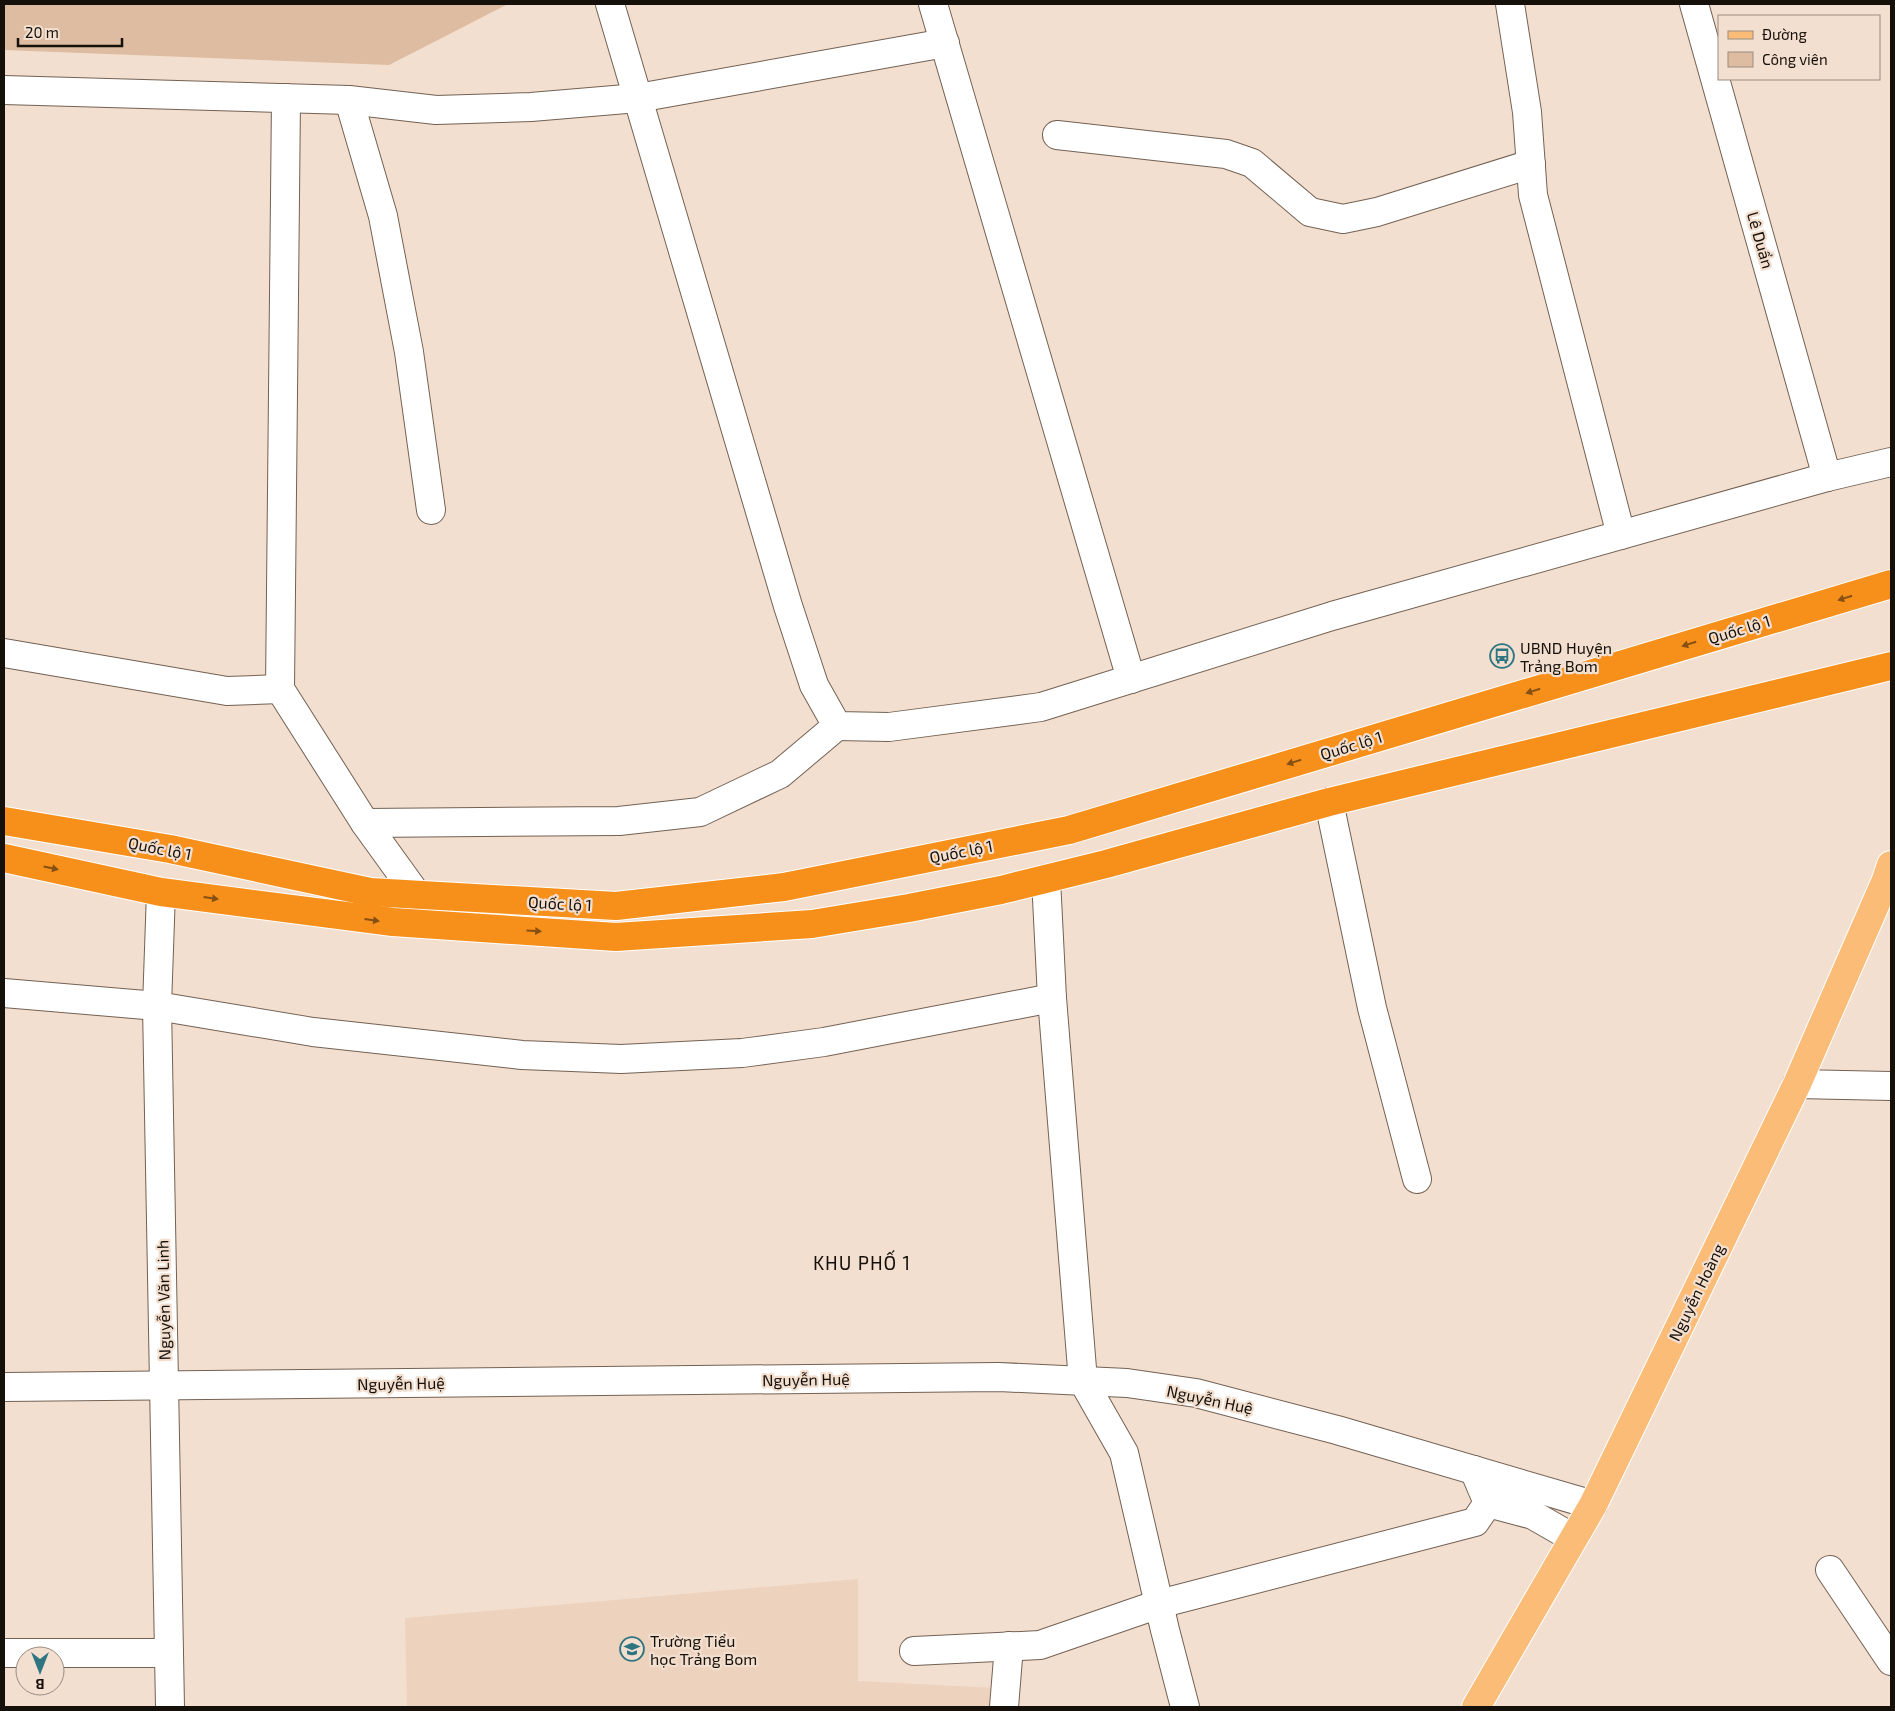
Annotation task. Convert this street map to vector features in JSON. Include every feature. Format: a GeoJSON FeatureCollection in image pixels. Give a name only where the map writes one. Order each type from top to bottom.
{"type":"FeatureCollection","features":[{"type":"Feature","properties":{"kind":"highway","name":"Quốc lộ 1"},"geometry":{"type":"LineString","coordinates":[[4,821],[170,849],[370,892],[616,906],[784,887],[1069,830],[1891,584]]}},
{"type":"Feature","properties":{"kind":"highway","name":"Quốc lộ 1"},"geometry":{"type":"LineString","coordinates":[[4,858],[161,892],[393,922],[616,937],[812,924],[1001,890],[1330,802],[1891,666]]}},
{"type":"Feature","properties":{"kind":"main road","name":"Nguyễn Hoàng"},"geometry":{"type":"LineString","coordinates":[[1476,1707],[1593,1505],[1797,1084],[1891,865]]}},
{"type":"Feature","properties":{"kind":"street"},"geometry":{"type":"LineString","coordinates":[[610,4],[788,606],[814,685],[837,726]]}},
{"type":"Feature","properties":{"kind":"street"},"geometry":{"type":"LineString","coordinates":[[933,4],[1131,678]]}},
{"type":"Feature","properties":{"kind":"street"},"geometry":{"type":"LineString","coordinates":[[1510,4],[1526,112],[1533,195],[1620,535]]}},
{"type":"Feature","properties":{"kind":"street","name":"Lê Duẩn"},"geometry":{"type":"LineString","coordinates":[[1694,4],[1827,477]]}},
{"type":"Feature","properties":{"kind":"street"},"geometry":{"type":"LineString","coordinates":[[4,90],[349,100],[436,110],[531,107],[638,98],[945,43]]}},
{"type":"Feature","properties":{"kind":"street"},"geometry":{"type":"LineString","coordinates":[[286,98],[280,689],[365,823],[416,895]]}},
{"type":"Feature","properties":{"kind":"street"},"geometry":{"type":"LineString","coordinates":[[349,100],[384,216],[409,352],[431,510]]}},
{"type":"Feature","properties":{"kind":"street"},"geometry":{"type":"LineString","coordinates":[[1057,135],[1226,154],[1252,163],[1310,212],[1343,219],[1377,212],[1530,164]]}},
{"type":"Feature","properties":{"kind":"street"},"geometry":{"type":"LineString","coordinates":[[365,823],[619,822],[700,812],[780,774],[837,726],[889,727],[1041,707],[1332,616],[1827,477],[1891,462]]}},
{"type":"Feature","properties":{"kind":"street"},"geometry":{"type":"LineString","coordinates":[[4,653],[227,691],[280,689]]}},
{"type":"Feature","properties":{"kind":"street"},"geometry":{"type":"LineString","coordinates":[[1330,802],[1372,1008],[1417,1179]]}},
{"type":"Feature","properties":{"kind":"street"},"geometry":{"type":"LineString","coordinates":[[1046,879],[1052,998],[1084,1381],[1124,1453],[1159,1604],[1186,1707]]}},
{"type":"Feature","properties":{"kind":"street","name":"Nguyễn Văn Linh"},"geometry":{"type":"LineString","coordinates":[[161,892],[157,1006],[170,1707]]}},
{"type":"Feature","properties":{"kind":"street"},"geometry":{"type":"LineString","coordinates":[[4,993],[157,1006],[313,1032],[522,1055],[621,1059],[742,1053],[824,1042],[1052,998]]}},
{"type":"Feature","properties":{"kind":"street"},"geometry":{"type":"LineString","coordinates":[[1797,1084],[1891,1086]]}},
{"type":"Feature","properties":{"kind":"street","name":"Nguyễn Huệ"},"geometry":{"type":"LineString","coordinates":[[4,1387],[999,1376],[1127,1384],[1196,1393],[1337,1430],[1593,1505]]}},
{"type":"Feature","properties":{"kind":"street"},"geometry":{"type":"LineString","coordinates":[[1474,1470],[1488,1503]]}},
{"type":"Feature","properties":{"kind":"street"},"geometry":{"type":"LineString","coordinates":[[914,1652],[1040,1644],[1159,1604],[1475,1522],[1488,1503]]}},
{"type":"Feature","properties":{"kind":"street"},"geometry":{"type":"LineString","coordinates":[[1488,1503],[1533,1515],[1573,1538]]}},
{"type":"Feature","properties":{"kind":"street"},"geometry":{"type":"LineString","coordinates":[[1830,1570],[1891,1661]]}},
{"type":"Feature","properties":{"kind":"street"},"geometry":{"type":"LineString","coordinates":[[1004,1707],[1009,1646]]}},
{"type":"Feature","properties":{"kind":"street"},"geometry":{"type":"LineString","coordinates":[[4,1653],[169,1653]]}},
{"type":"Feature","properties":{"kind":"shaded area","name":"Trường Tiểu học Trảng Bom"},"geometry":{"type":"Polygon","coordinates":[[[858,1579],[858,1681],[1016,1689],[1013,1707],[407,1707],[405,1618],[858,1579]]]}},
{"type":"Feature","properties":{"kind":"green space"},"geometry":{"type":"Polygon","coordinates":[[[4,4],[508,4],[389,65],[4,50],[4,4]]]}},
{"type":"Feature","properties":{"kind":"place","name":"UBND Huyện Trảng Bom"},"geometry":{"type":"Point","coordinates":[1502,656]}},
{"type":"Feature","properties":{"kind":"place","name":"Trường Tiểu học Trảng Bom"},"geometry":{"type":"Point","coordinates":[632,1649]}},
{"type":"Feature","properties":{"kind":"district","name":"KHU PHỐ 1"},"geometry":{"type":"Point","coordinates":[862,1262]}}]}
